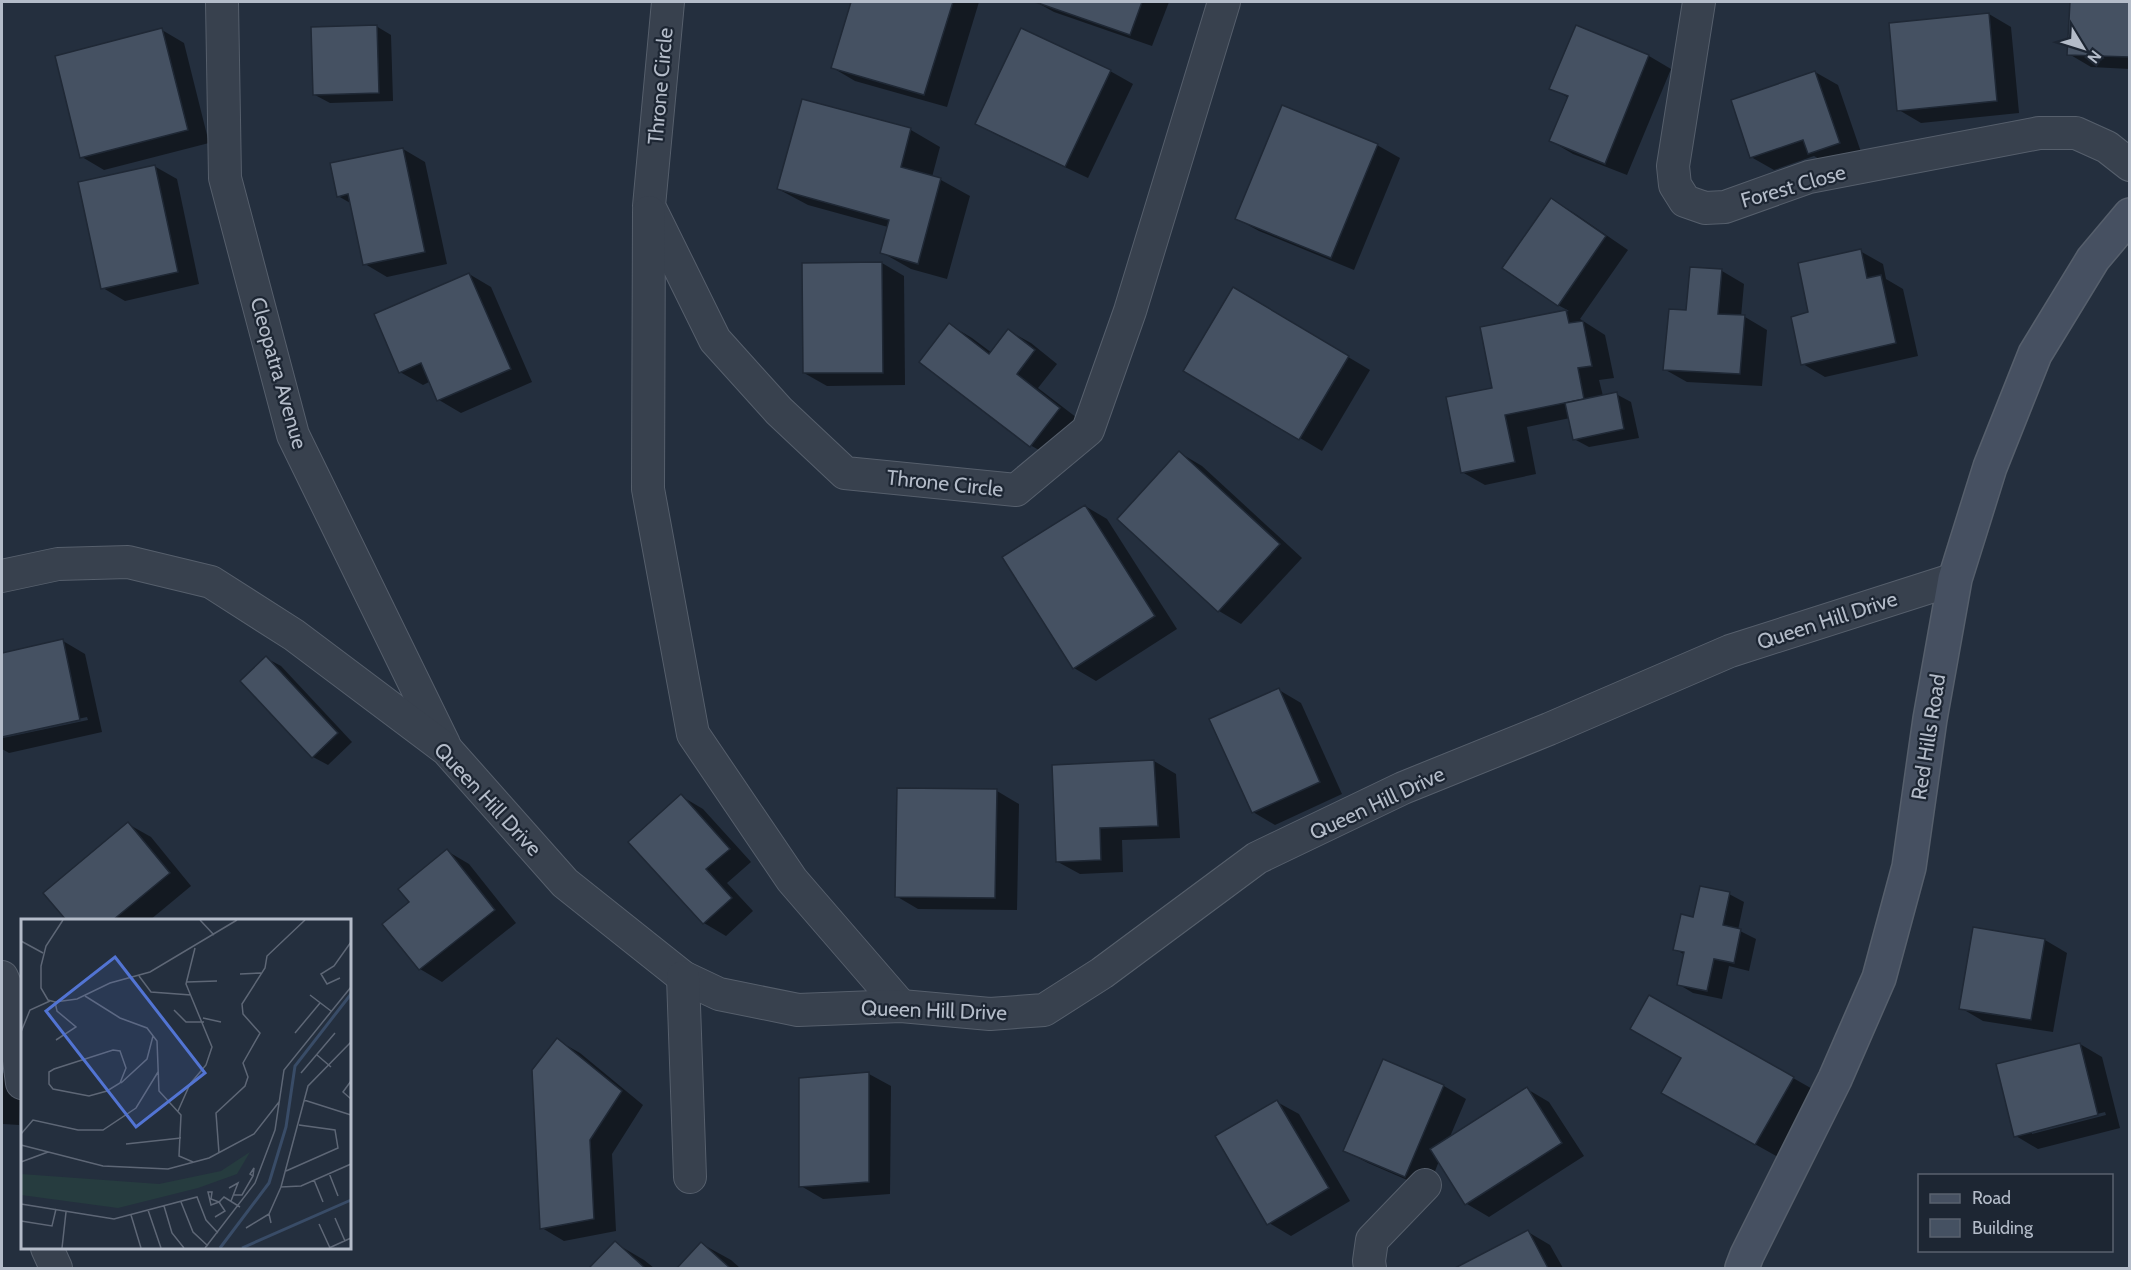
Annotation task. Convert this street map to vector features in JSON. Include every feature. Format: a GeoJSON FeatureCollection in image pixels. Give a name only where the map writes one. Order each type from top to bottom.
{"type":"FeatureCollection","features":[{"type":"Feature","properties":{"kind":"main road","name":"Red Hills Road"},"geometry":{"type":"LineString","coordinates":[[1742,1269],[1835,1079],[1880,978],[1909,867],[1930,719],[1955,579],[1990,467],[2035,354],[2093,259],[2130,215]]}},
{"type":"Feature","properties":{"kind":"street","name":"Cleopatra Avenue"},"geometry":{"type":"LineString","coordinates":[[222,2],[225,178],[293,435],[447,750]]}},
{"type":"Feature","properties":{"kind":"street","name":"Throne Circle"},"geometry":{"type":"LineString","coordinates":[[668,2],[649,206],[648,489],[693,734],[792,880],[901,1006]]}},
{"type":"Feature","properties":{"kind":"street","name":"Throne Circle"},"geometry":{"type":"LineString","coordinates":[[649,206],[716,340],[778,411],[845,473],[1016,490],[1088,430],[1130,311],[1224,2]]}},
{"type":"Feature","properties":{"kind":"street","name":"Forest Close"},"geometry":{"type":"LineString","coordinates":[[1699,2],[1673,166],[1676,185],[1685,201],[1705,208],[1725,207],[1809,177],[2039,133],[2076,133],[2107,147],[2130,165]]}},
{"type":"Feature","properties":{"kind":"street","name":"Queen Hill Drive"},"geometry":{"type":"LineString","coordinates":[[2,576],[58,564],[128,562],[211,582],[294,635],[447,750],[565,884],[683,977],[719,994],[798,1010],[901,1006],[990,1014],[1044,1010],[1102,974],[1257,858],[1402,788],[1549,729],[1730,651],[1955,579]]}},
{"type":"Feature","properties":{"kind":"street"},"geometry":{"type":"LineString","coordinates":[[2,977],[11,998],[21,1075]]}},
{"type":"Feature","properties":{"kind":"street"},"geometry":{"type":"LineString","coordinates":[[683,977],[690,1178]]}},
{"type":"Feature","properties":{"kind":"street"},"geometry":{"type":"LineString","coordinates":[[1370,1269],[1372,1240],[1425,1185]]}},
{"type":"Feature","properties":{"kind":"street"},"geometry":{"type":"LineString","coordinates":[[47,1249],[56,1269]]}},
{"type":"Feature","properties":{"kind":"building"},"geometry":{"type":"Polygon","coordinates":[[[851,2],[953,2],[924,95],[831,68],[851,2]]]}},
{"type":"Feature","properties":{"kind":"building"},"geometry":{"type":"Polygon","coordinates":[[[1035,2],[1142,2],[1130,35],[1035,2]]]}},
{"type":"Feature","properties":{"kind":"building"},"geometry":{"type":"Polygon","coordinates":[[[2070,2],[2130,2],[2130,57],[2067,55],[2070,2]]]}},
{"type":"Feature","properties":{"kind":"building"},"geometry":{"type":"Polygon","coordinates":[[[1989,13],[1997,101],[1897,111],[1889,23],[1989,13]]]}},
{"type":"Feature","properties":{"kind":"building"},"geometry":{"type":"Polygon","coordinates":[[[377,25],[379,93],[313,95],[311,27],[377,25]]]}},
{"type":"Feature","properties":{"kind":"building"},"geometry":{"type":"Polygon","coordinates":[[[1576,25],[1649,55],[1605,164],[1549,141],[1568,96],[1549,89],[1576,25]]]}},
{"type":"Feature","properties":{"kind":"building"},"geometry":{"type":"Polygon","coordinates":[[[162,28],[188,130],[80,158],[55,56],[162,28]]]}},
{"type":"Feature","properties":{"kind":"building"},"geometry":{"type":"Polygon","coordinates":[[[1021,28],[1111,70],[1065,167],[975,124],[1021,28]]]}},
{"type":"Feature","properties":{"kind":"building"},"geometry":{"type":"Polygon","coordinates":[[[1815,71],[1840,143],[1808,154],[1803,140],[1750,158],[1731,100],[1815,71]]]}},
{"type":"Feature","properties":{"kind":"building"},"geometry":{"type":"Polygon","coordinates":[[[802,99],[911,128],[901,167],[941,178],[918,264],[880,253],[889,220],[777,189],[802,99]]]}},
{"type":"Feature","properties":{"kind":"building"},"geometry":{"type":"Polygon","coordinates":[[[1282,105],[1378,144],[1331,258],[1235,219],[1282,105]]]}},
{"type":"Feature","properties":{"kind":"building"},"geometry":{"type":"Polygon","coordinates":[[[403,148],[425,252],[363,265],[348,194],[337,197],[330,163],[403,148]]]}},
{"type":"Feature","properties":{"kind":"building"},"geometry":{"type":"Polygon","coordinates":[[[155,165],[178,272],[101,289],[78,182],[155,165]]]}},
{"type":"Feature","properties":{"kind":"building"},"geometry":{"type":"Polygon","coordinates":[[[1551,198],[1606,236],[1558,306],[1502,268],[1551,198]]]}},
{"type":"Feature","properties":{"kind":"building"},"geometry":{"type":"Polygon","coordinates":[[[1861,249],[1867,278],[1881,275],[1896,343],[1801,365],[1791,317],[1808,312],[1798,263],[1861,249]]]}},
{"type":"Feature","properties":{"kind":"building"},"geometry":{"type":"Polygon","coordinates":[[[882,262],[883,373],[803,373],[802,263],[882,262]]]}},
{"type":"Feature","properties":{"kind":"building"},"geometry":{"type":"Polygon","coordinates":[[[1690,267],[1722,269],[1718,314],[1745,315],[1740,374],[1663,370],[1669,309],[1686,310],[1690,267]]]}},
{"type":"Feature","properties":{"kind":"building"},"geometry":{"type":"Polygon","coordinates":[[[469,273],[511,369],[437,401],[421,363],[399,373],[374,314],[469,273]]]}},
{"type":"Feature","properties":{"kind":"building"},"geometry":{"type":"Polygon","coordinates":[[[1233,287],[1349,356],[1299,440],[1183,371],[1233,287]]]}},
{"type":"Feature","properties":{"kind":"building"},"geometry":{"type":"Polygon","coordinates":[[[1566,310],[1569,323],[1583,321],[1592,366],[1578,368],[1584,399],[1505,415],[1515,462],[1461,473],[1446,397],[1492,388],[1480,327],[1566,310]]]}},
{"type":"Feature","properties":{"kind":"building"},"geometry":{"type":"Polygon","coordinates":[[[949,323],[989,354],[1008,329],[1035,350],[1017,374],[1060,408],[1030,447],[919,362],[949,323]]]}},
{"type":"Feature","properties":{"kind":"building"},"geometry":{"type":"Polygon","coordinates":[[[1617,392],[1624,429],[1573,440],[1565,403],[1617,392]]]}},
{"type":"Feature","properties":{"kind":"building"},"geometry":{"type":"Polygon","coordinates":[[[1179,451],[1280,544],[1218,612],[1117,519],[1179,451]]]}},
{"type":"Feature","properties":{"kind":"building"},"geometry":{"type":"Polygon","coordinates":[[[1085,505],[1155,616],[1073,669],[1002,557],[1085,505]]]}},
{"type":"Feature","properties":{"kind":"building"},"geometry":{"type":"Polygon","coordinates":[[[63,639],[80,720],[2,737],[2,653],[63,639]]]}},
{"type":"Feature","properties":{"kind":"building"},"geometry":{"type":"Polygon","coordinates":[[[266,656],[338,733],[312,758],[240,681],[266,656]]]}},
{"type":"Feature","properties":{"kind":"building"},"geometry":{"type":"Polygon","coordinates":[[[1279,688],[1320,782],[1252,813],[1209,719],[1279,688]]]}},
{"type":"Feature","properties":{"kind":"building"},"geometry":{"type":"Polygon","coordinates":[[[1154,760],[1158,826],[1100,828],[1101,860],[1056,862],[1052,765],[1154,760]]]}},
{"type":"Feature","properties":{"kind":"building"},"geometry":{"type":"Polygon","coordinates":[[[897,788],[997,789],[995,898],[895,897],[897,788]]]}},
{"type":"Feature","properties":{"kind":"building"},"geometry":{"type":"Polygon","coordinates":[[[681,794],[730,849],[706,869],[732,898],[703,924],[628,842],[681,794]]]}},
{"type":"Feature","properties":{"kind":"building"},"geometry":{"type":"Polygon","coordinates":[[[128,822],[170,873],[114,919],[65,919],[43,893],[128,822]]]}},
{"type":"Feature","properties":{"kind":"building"},"geometry":{"type":"Polygon","coordinates":[[[447,849],[495,910],[419,970],[382,924],[409,902],[398,889],[447,849]]]}},
{"type":"Feature","properties":{"kind":"building"},"geometry":{"type":"Polygon","coordinates":[[[1700,886],[1730,892],[1723,925],[1741,929],[1734,963],[1714,959],[1707,991],[1677,985],[1684,952],[1673,950],[1681,914],[1693,917],[1700,886]]]}},
{"type":"Feature","properties":{"kind":"building"},"geometry":{"type":"Polygon","coordinates":[[[1973,927],[2045,939],[2031,1020],[1959,1009],[1973,927]]]}},
{"type":"Feature","properties":{"kind":"building"},"geometry":{"type":"Polygon","coordinates":[[[1649,995],[1794,1077],[1755,1145],[1661,1093],[1681,1058],[1630,1029],[1649,995]]]}},
{"type":"Feature","properties":{"kind":"building"},"geometry":{"type":"Polygon","coordinates":[[[557,1038],[622,1091],[590,1140],[594,1219],[540,1229],[532,1070],[557,1038]]]}},
{"type":"Feature","properties":{"kind":"building"},"geometry":{"type":"Polygon","coordinates":[[[2080,1043],[2098,1115],[2014,1137],[1996,1064],[2080,1043]]]}},
{"type":"Feature","properties":{"kind":"building"},"geometry":{"type":"Polygon","coordinates":[[[1383,1059],[1444,1085],[1405,1177],[1343,1151],[1383,1059]]]}},
{"type":"Feature","properties":{"kind":"building"},"geometry":{"type":"Polygon","coordinates":[[[869,1072],[869,1182],[799,1187],[799,1078],[869,1072]]]}},
{"type":"Feature","properties":{"kind":"building"},"geometry":{"type":"Polygon","coordinates":[[[1527,1087],[1562,1143],[1465,1205],[1430,1149],[1527,1087]]]}},
{"type":"Feature","properties":{"kind":"building"},"geometry":{"type":"Polygon","coordinates":[[[1277,1100],[1329,1188],[1267,1225],[1215,1136],[1277,1100]]]}},
{"type":"Feature","properties":{"kind":"building"},"geometry":{"type":"Polygon","coordinates":[[[1528,1230],[1548,1268],[1455,1268],[1528,1230]]]}},
{"type":"Feature","properties":{"kind":"building"},"geometry":{"type":"Polygon","coordinates":[[[615,1241],[645,1268],[589,1268],[615,1241]]]}},
{"type":"Feature","properties":{"kind":"building"},"geometry":{"type":"Polygon","coordinates":[[[701,1242],[730,1268],[677,1268],[701,1242]]]}}]}
